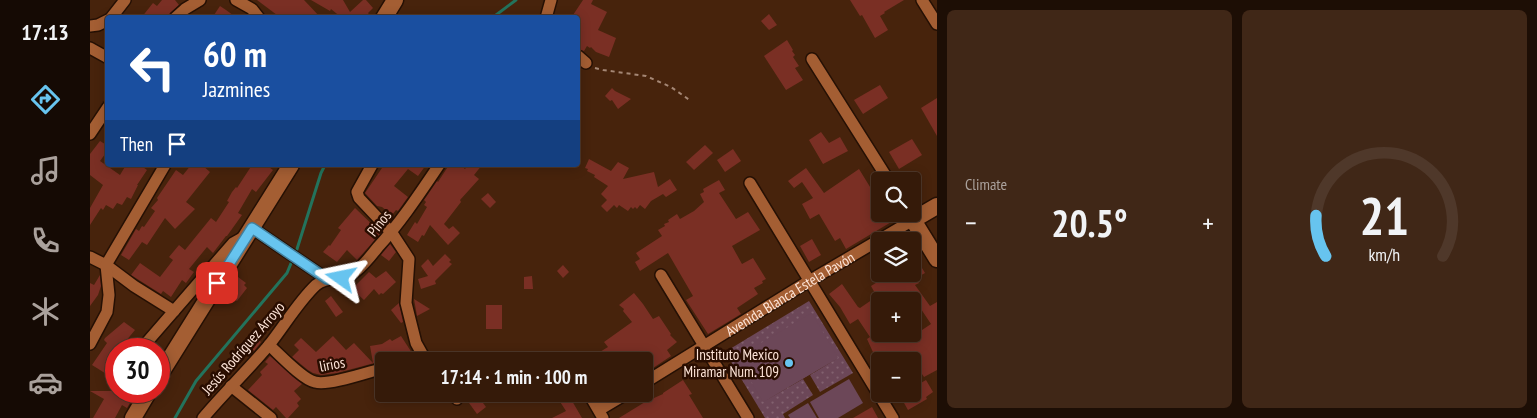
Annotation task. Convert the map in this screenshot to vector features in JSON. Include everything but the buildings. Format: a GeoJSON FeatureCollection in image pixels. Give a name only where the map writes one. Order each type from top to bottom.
{"type":"FeatureCollection","features":[{"type":"Feature","properties":{"kind":"main road"},"geometry":{"type":"LineString","coordinates":[[386,15],[395,0]]}},
{"type":"Feature","properties":{"kind":"main road"},"geometry":{"type":"LineString","coordinates":[[170,358],[290,167]]}},
{"type":"Feature","properties":{"kind":"main road","name":"Avenida Blanca Estela Pavón"},"geometry":{"type":"LineString","coordinates":[[921,213],[937,206]]}},
{"type":"Feature","properties":{"kind":"main road"},"geometry":{"type":"LineString","coordinates":[[914,222],[937,259]]}},
{"type":"Feature","properties":{"kind":"main road"},"geometry":{"type":"LineString","coordinates":[[133,418],[142,403]]}},
{"type":"Feature","properties":{"kind":"street"},"geometry":{"type":"LineString","coordinates":[[113,15],[125,0]]}},
{"type":"Feature","properties":{"kind":"street"},"geometry":{"type":"LineString","coordinates":[[178,15],[200,0]]}},
{"type":"Feature","properties":{"kind":"street"},"geometry":{"type":"LineString","coordinates":[[236,0],[252,8],[257,15]]}},
{"type":"Feature","properties":{"kind":"street"},"geometry":{"type":"LineString","coordinates":[[547,15],[551,0]]}},
{"type":"Feature","properties":{"kind":"street"},"geometry":{"type":"LineString","coordinates":[[922,0],[937,24]]}},
{"type":"Feature","properties":{"kind":"street"},"geometry":{"type":"LineString","coordinates":[[90,26],[105,22]]}},
{"type":"Feature","properties":{"kind":"street"},"geometry":{"type":"LineString","coordinates":[[90,48],[105,56]]}},
{"type":"Feature","properties":{"kind":"street"},"geometry":{"type":"LineString","coordinates":[[812,59],[883,172]]}},
{"type":"Feature","properties":{"kind":"street"},"geometry":{"type":"LineString","coordinates":[[90,134],[105,112]]}},
{"type":"Feature","properties":{"kind":"street"},"geometry":{"type":"LineString","coordinates":[[90,344],[107,312],[109,295],[106,265],[164,167]]}},
{"type":"Feature","properties":{"kind":"street"},"geometry":{"type":"LineString","coordinates":[[371,167],[357,192],[366,207],[392,232],[409,259],[406,303],[416,343],[421,352]]}},
{"type":"Feature","properties":{"kind":"street","name":"Pinos"},"geometry":{"type":"LineString","coordinates":[[327,279],[341,278],[353,274],[363,265],[392,232],[438,167]]}},
{"type":"Feature","properties":{"kind":"street"},"geometry":{"type":"LineString","coordinates":[[750,183],[893,418]]}},
{"type":"Feature","properties":{"kind":"street","name":"Avenida Blanca Estela Pavón"},"geometry":{"type":"LineString","coordinates":[[653,377],[810,282],[903,222]]}},
{"type":"Feature","properties":{"kind":"street"},"geometry":{"type":"LineString","coordinates":[[151,338],[233,243],[249,232],[288,252],[327,279]]}},
{"type":"Feature","properties":{"kind":"street"},"geometry":{"type":"LineString","coordinates":[[90,256],[174,311]]}},
{"type":"Feature","properties":{"kind":"street"},"geometry":{"type":"LineString","coordinates":[[661,275],[748,418]]}},
{"type":"Feature","properties":{"kind":"street","name":"Jesús Rodríguez Arroyo"},"geometry":{"type":"LineString","coordinates":[[203,418],[269,346],[307,295],[318,284],[327,279]]}},
{"type":"Feature","properties":{"kind":"street","name":"lirios"},"geometry":{"type":"LineString","coordinates":[[269,346],[308,380],[315,382],[326,382],[375,370]]}},
{"type":"Feature","properties":{"kind":"street"},"geometry":{"type":"LineString","coordinates":[[231,386],[271,418]]}},
{"type":"Feature","properties":{"kind":"street"},"geometry":{"type":"LineString","coordinates":[[593,402],[601,414],[616,402]]}},
{"type":"Feature","properties":{"kind":"path"},"geometry":{"type":"LineString","coordinates":[[582,60],[603,70],[646,76],[671,87],[691,101]]}},
{"type":"Feature","properties":{"kind":"shaded area","name":"Instituto Mexico Miramar Num. 109"},"geometry":{"type":"Polygon","coordinates":[[[809,301],[853,373],[820,392],[810,375],[838,358],[763,402],[803,379],[813,395],[783,414],[785,418],[765,418],[725,352],[809,301]]]}},
{"type":"Feature","properties":{"kind":"shaded area"},"geometry":{"type":"Polygon","coordinates":[[[812,313],[838,358],[763,402],[737,357],[812,313]]]}},
{"type":"Feature","properties":{"kind":"shaded area"},"geometry":{"type":"Polygon","coordinates":[[[849,379],[863,403],[838,418],[819,418],[810,402],[849,379]]]}},
{"type":"Feature","properties":{"kind":"shaded area"},"geometry":{"type":"Polygon","coordinates":[[[808,403],[817,418],[790,418],[788,415],[808,403]]]}},
{"type":"Feature","properties":{"kind":"waterway"},"geometry":{"type":"LineString","coordinates":[[496,15],[516,0]]}},
{"type":"Feature","properties":{"kind":"waterway"},"geometry":{"type":"LineString","coordinates":[[175,418],[196,381],[287,273],[297,249],[324,167]]}},
{"type":"Feature","properties":{"kind":"place","name":"Instituto Mexico Miramar Num. 109"},"geometry":{"type":"Point","coordinates":[789,363]}},
{"type":"Feature","properties":{"kind":"route"},"geometry":{"type":"LineString","coordinates":[[217,283],[252,228],[327,279],[341,278]]}}]}
